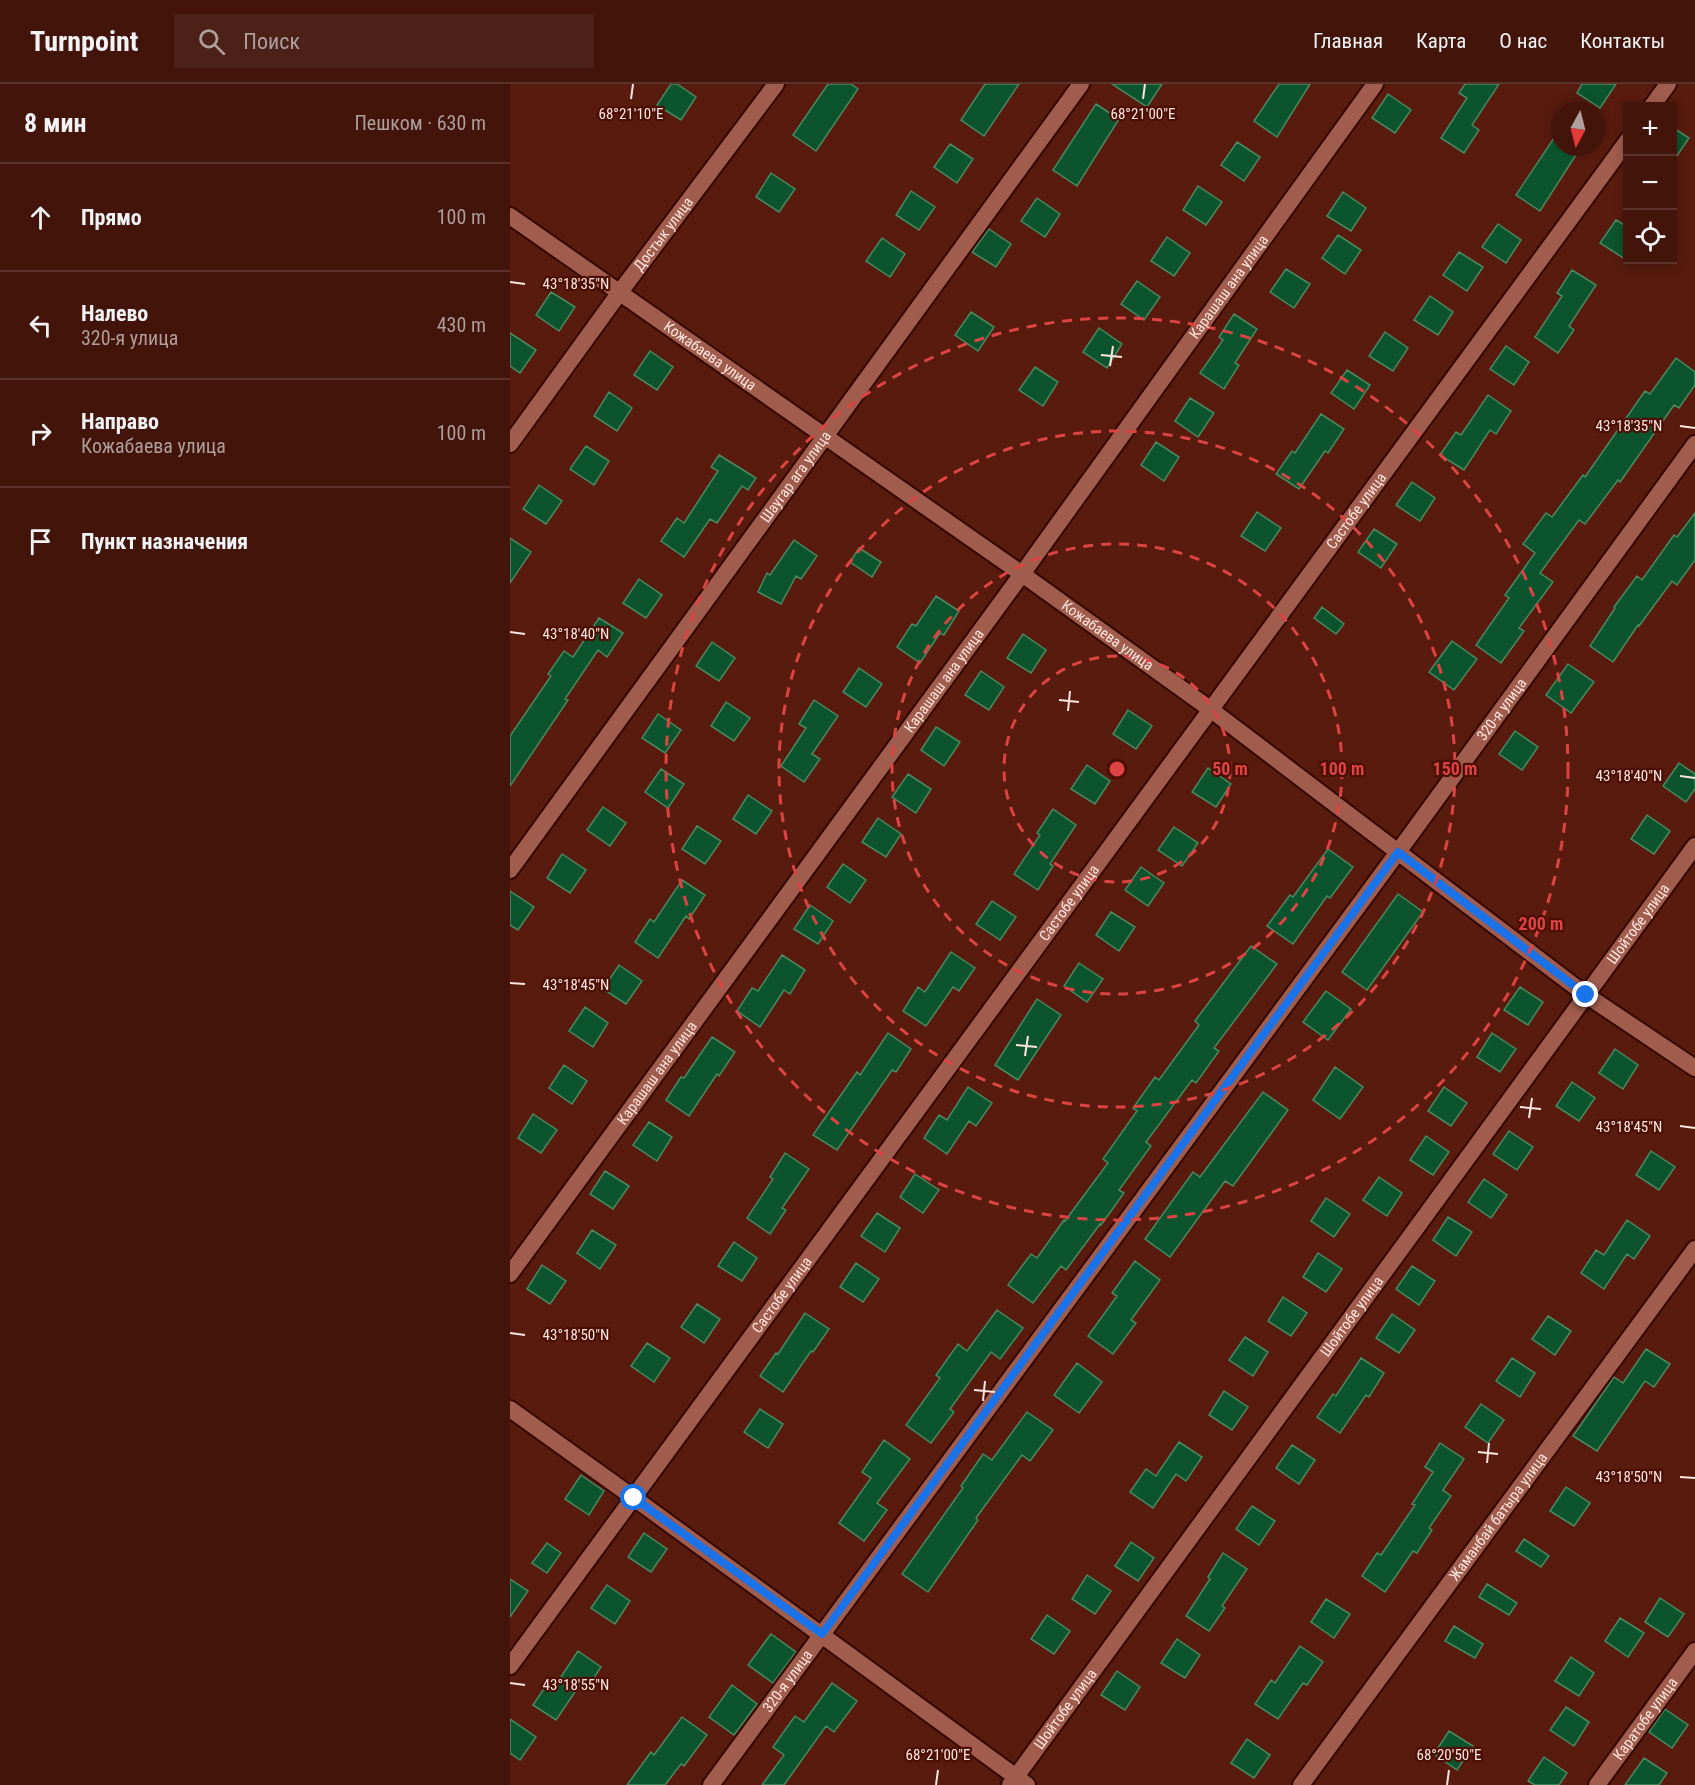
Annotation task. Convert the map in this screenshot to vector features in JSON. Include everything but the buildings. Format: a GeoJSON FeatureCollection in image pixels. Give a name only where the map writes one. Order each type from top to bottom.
{"type":"FeatureCollection","features":[{"type":"Feature","properties":{"kind":"street","name":"Достык улица"},"geometry":{"type":"LineString","coordinates":[[510,444],[620,292],[776,84]]}},
{"type":"Feature","properties":{"kind":"street","name":"Шаугар ага улица"},"geometry":{"type":"LineString","coordinates":[[510,870],[1082,84]]}},
{"type":"Feature","properties":{"kind":"street","name":"Карашаш ана улица"},"geometry":{"type":"LineString","coordinates":[[510,1274],[1022,574],[1375,84]]}},
{"type":"Feature","properties":{"kind":"street"},"geometry":{"type":"LineString","coordinates":[[1655,102],[1668,84]]}},
{"type":"Feature","properties":{"kind":"street","name":"Састобе улица"},"geometry":{"type":"LineString","coordinates":[[510,1666],[1623,147]]}},
{"type":"Feature","properties":{"kind":"street","name":"Кожабаева улица"},"geometry":{"type":"LineString","coordinates":[[510,216],[1022,574],[1210,709],[1586,995],[1695,1068]]}},
{"type":"Feature","properties":{"kind":"street","name":"320-я улица"},"geometry":{"type":"LineString","coordinates":[[711,1785],[1398,852],[1695,444]]}},
{"type":"Feature","properties":{"kind":"street","name":"Шойтобе улица"},"geometry":{"type":"LineString","coordinates":[[1018,1782],[1695,846]]}},
{"type":"Feature","properties":{"kind":"street","name":"Жаманбай батыра улица"},"geometry":{"type":"LineString","coordinates":[[1301,1785],[1695,1249]]}},
{"type":"Feature","properties":{"kind":"street"},"geometry":{"type":"LineString","coordinates":[[510,1409],[822,1634],[1018,1782]]}},
{"type":"Feature","properties":{"kind":"street","name":"Каратобе улица"},"geometry":{"type":"LineString","coordinates":[[1597,1785],[1695,1650]]}},
{"type":"Feature","properties":{"kind":"route"},"geometry":{"type":"LineString","coordinates":[[634,1498],[822,1634],[1398,852],[1586,995]]}}]}
